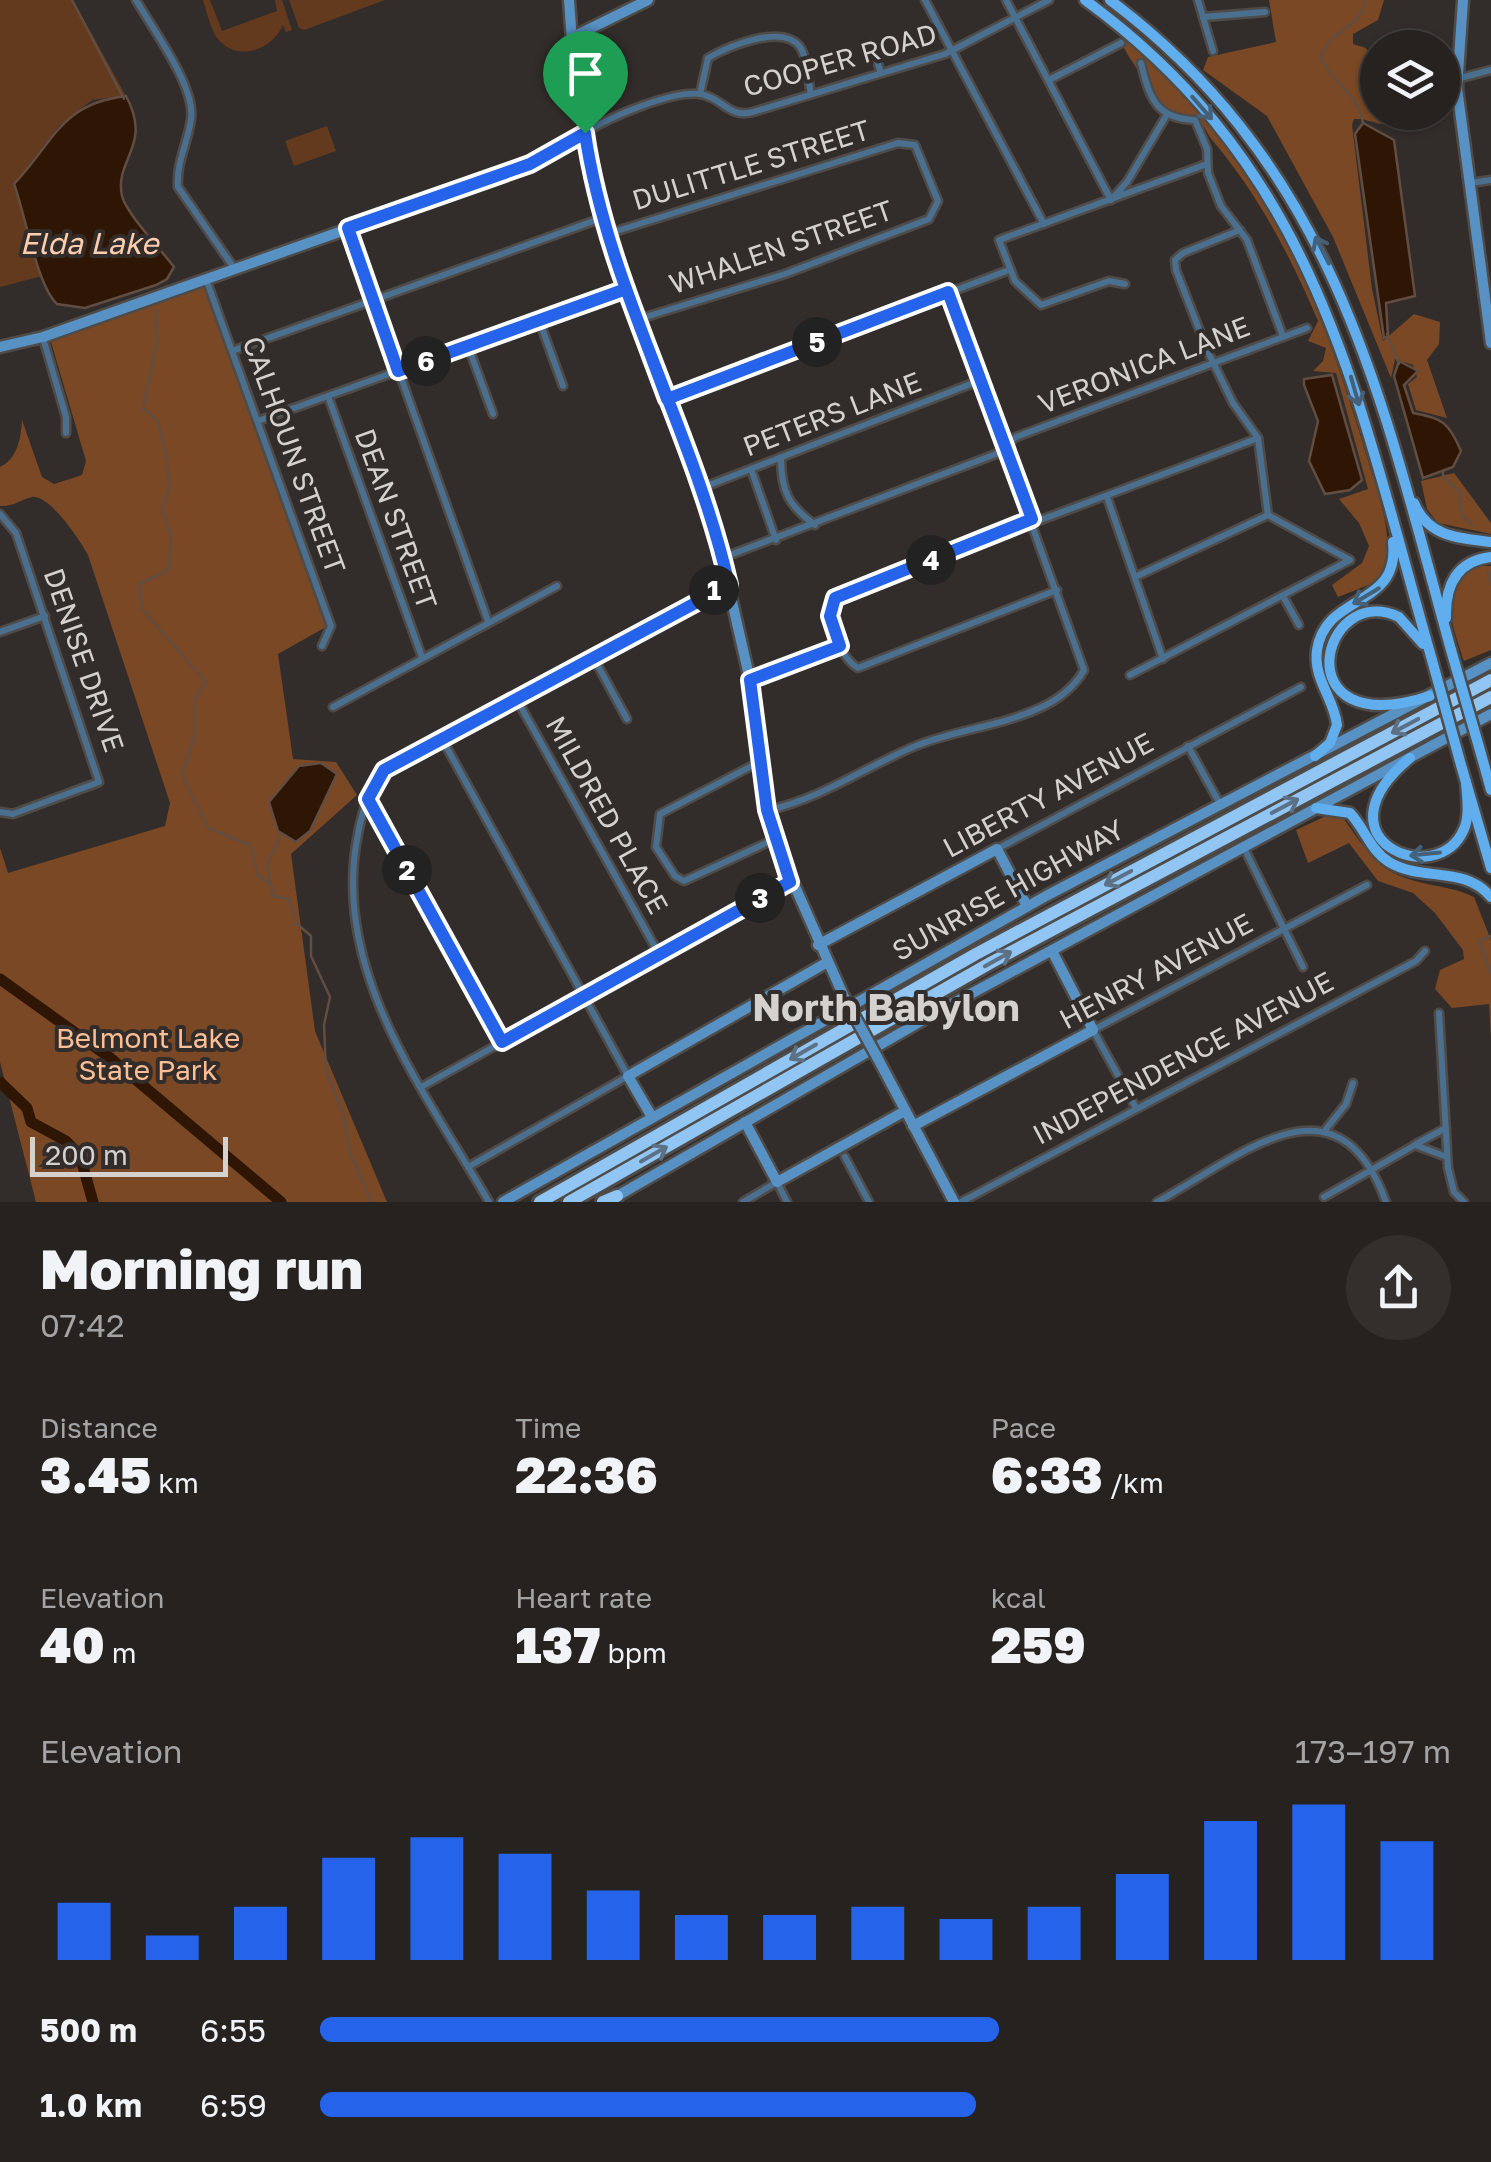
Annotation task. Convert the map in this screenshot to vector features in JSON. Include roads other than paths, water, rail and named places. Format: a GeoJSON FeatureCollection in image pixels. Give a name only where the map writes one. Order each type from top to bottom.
{"type":"FeatureCollection","features":[{"type":"Feature","properties":{"kind":"highway","name":"SUNRISE HIGHWAY"},"geometry":{"type":"LineString","coordinates":[[540,1202],[976,954],[1491,680]]}},
{"type":"Feature","properties":{"kind":"highway","name":"SUNRISE HIGHWAY"},"geometry":{"type":"LineString","coordinates":[[570,1202],[992,962],[1491,697]]}},
{"type":"Feature","properties":{"kind":"main road"},"geometry":{"type":"LineString","coordinates":[[569,0],[585,133],[602,218],[722,558],[750,680],[774,839],[826,963],[957,1202]]}},
{"type":"Feature","properties":{"kind":"main road"},"geometry":{"type":"LineString","coordinates":[[571,38],[648,0]]}},
{"type":"Feature","properties":{"kind":"main road"},"geometry":{"type":"LineString","coordinates":[[1086,0],[1190,93],[1276,208],[1332,322],[1491,868]]}},
{"type":"Feature","properties":{"kind":"main road"},"geometry":{"type":"LineString","coordinates":[[1110,0],[1166,46],[1217,97],[1293,199],[1350,312],[1397,460],[1491,790]]}},
{"type":"Feature","properties":{"kind":"main road"},"geometry":{"type":"LineString","coordinates":[[1460,39],[1464,0]]}},
{"type":"Feature","properties":{"kind":"main road"},"geometry":{"type":"LineString","coordinates":[[1460,110],[1488,296],[1491,344]]}},
{"type":"Feature","properties":{"kind":"main road"},"geometry":{"type":"LineString","coordinates":[[0,346],[42,337],[530,164],[585,133]]}},
{"type":"Feature","properties":{"kind":"main road"},"geometry":{"type":"LineString","coordinates":[[1397,460],[1420,515],[1430,526],[1450,537],[1491,542]]}},
{"type":"Feature","properties":{"kind":"main road"},"geometry":{"type":"LineString","coordinates":[[1316,756],[1332,740],[1337,725],[1318,674],[1319,641],[1333,618],[1374,592],[1389,576],[1394,552],[1389,511]]}},
{"type":"Feature","properties":{"kind":"main road"},"geometry":{"type":"LineString","coordinates":[[1447,634],[1446,602],[1451,580],[1467,564],[1491,556]]}},
{"type":"Feature","properties":{"kind":"main road"},"geometry":{"type":"LineString","coordinates":[[1430,696],[1389,708],[1361,705],[1337,685],[1330,654],[1344,625],[1362,614],[1381,612],[1409,624],[1432,660]]}},
{"type":"Feature","properties":{"kind":"main road","name":"SUNRISE HIGHWAY"},"geometry":{"type":"LineString","coordinates":[[503,1202],[1027,906],[1491,663]]}},
{"type":"Feature","properties":{"kind":"main road"},"geometry":{"type":"LineString","coordinates":[[614,1199],[921,1020],[1491,714]]}},
{"type":"Feature","properties":{"kind":"main road"},"geometry":{"type":"LineString","coordinates":[[1481,754],[1491,771]]}},
{"type":"Feature","properties":{"kind":"main road"},"geometry":{"type":"LineString","coordinates":[[1410,758],[1381,784],[1373,804],[1378,831],[1402,854],[1430,856],[1453,845],[1466,823],[1466,782]]}},
{"type":"Feature","properties":{"kind":"main road"},"geometry":{"type":"LineString","coordinates":[[1316,808],[1338,808],[1350,814],[1376,852],[1395,866],[1467,878],[1491,896]]}},
{"type":"Feature","properties":{"kind":"main road"},"geometry":{"type":"LineString","coordinates":[[998,849],[1027,906]]}},
{"type":"Feature","properties":{"kind":"main road","name":"LIBERTY AVENUE"},"geometry":{"type":"LineString","coordinates":[[818,944],[998,849]]}},
{"type":"Feature","properties":{"kind":"main road"},"geometry":{"type":"LineString","coordinates":[[1052,951],[1093,1030]]}},
{"type":"Feature","properties":{"kind":"main road"},"geometry":{"type":"LineString","coordinates":[[652,1116],[628,1076],[826,963]]}},
{"type":"Feature","properties":{"kind":"main road","name":"HENRY AVENUE"},"geometry":{"type":"LineString","coordinates":[[913,1126],[1093,1030]]}},
{"type":"Feature","properties":{"kind":"main road"},"geometry":{"type":"LineString","coordinates":[[745,1122],[777,1182],[905,1111]]}},
{"type":"Feature","properties":{"kind":"street"},"geometry":{"type":"LineString","coordinates":[[136,0],[189,93],[191,120],[177,172],[178,187],[234,268]]}},
{"type":"Feature","properties":{"kind":"street"},"geometry":{"type":"LineString","coordinates":[[925,0],[1044,224]]}},
{"type":"Feature","properties":{"kind":"street"},"geometry":{"type":"LineString","coordinates":[[1006,0],[1111,200]]}},
{"type":"Feature","properties":{"kind":"street","name":"COOPER ROAD"},"geometry":{"type":"LineString","coordinates":[[700,94],[740,114],[952,51],[1049,0]]}},
{"type":"Feature","properties":{"kind":"street"},"geometry":{"type":"LineString","coordinates":[[1198,0],[1213,51]]}},
{"type":"Feature","properties":{"kind":"street"},"geometry":{"type":"LineString","coordinates":[[1203,17],[1266,12]]}},
{"type":"Feature","properties":{"kind":"street"},"geometry":{"type":"LineString","coordinates":[[585,133],[621,114],[700,94],[708,58],[743,41],[783,38],[795,42],[802,51],[812,94]]}},
{"type":"Feature","properties":{"kind":"street"},"geometry":{"type":"LineString","coordinates":[[871,44],[881,72]]}},
{"type":"Feature","properties":{"kind":"street"},"geometry":{"type":"LineString","coordinates":[[1049,80],[1121,44]]}},
{"type":"Feature","properties":{"kind":"street"},"geometry":{"type":"LineString","coordinates":[[1141,63],[1152,101],[1166,116],[1194,120],[1207,149],[1221,206],[1240,230],[1283,336]]}},
{"type":"Feature","properties":{"kind":"street"},"geometry":{"type":"LineString","coordinates":[[1460,77],[1491,70]]}},
{"type":"Feature","properties":{"kind":"street"},"geometry":{"type":"LineString","coordinates":[[1111,200],[1128,182],[1166,116]]}},
{"type":"Feature","properties":{"kind":"street","name":"WHALEN STREET"},"geometry":{"type":"LineString","coordinates":[[638,319],[784,274],[922,222],[936,212],[938,200],[921,152],[909,142]]}},
{"type":"Feature","properties":{"kind":"street","name":"DULITTLE STREET"},"geometry":{"type":"LineString","coordinates":[[607,234],[909,142]]}},
{"type":"Feature","properties":{"kind":"street"},"geometry":{"type":"LineString","coordinates":[[1126,284],[1109,281],[1041,305],[1009,270],[999,240],[1208,164]]}},
{"type":"Feature","properties":{"kind":"street"},"geometry":{"type":"LineString","coordinates":[[1469,183],[1491,180]]}},
{"type":"Feature","properties":{"kind":"street"},"geometry":{"type":"LineString","coordinates":[[232,351],[602,218]]}},
{"type":"Feature","properties":{"kind":"street"},"geometry":{"type":"LineString","coordinates":[[348,228],[488,620]]}},
{"type":"Feature","properties":{"kind":"street"},"geometry":{"type":"LineString","coordinates":[[1240,230],[1175,260],[1233,402],[1258,438],[1268,515]]}},
{"type":"Feature","properties":{"kind":"street"},"geometry":{"type":"LineString","coordinates":[[667,399],[1009,270]]}},
{"type":"Feature","properties":{"kind":"street","name":"CALHOUN STREET"},"geometry":{"type":"LineString","coordinates":[[206,278],[331,626],[322,646]]}},
{"type":"Feature","properties":{"kind":"street"},"geometry":{"type":"LineString","coordinates":[[258,422],[626,289]]}},
{"type":"Feature","properties":{"kind":"street"},"geometry":{"type":"LineString","coordinates":[[767,810],[848,781],[937,737],[976,730],[1044,706],[1070,688],[1084,670],[948,292]]}},
{"type":"Feature","properties":{"kind":"street"},"geometry":{"type":"LineString","coordinates":[[539,320],[564,386]]}},
{"type":"Feature","properties":{"kind":"street","name":"VERONICA LANE"},"geometry":{"type":"LineString","coordinates":[[722,558],[996,454],[1006,445],[1307,328]]}},
{"type":"Feature","properties":{"kind":"street"},"geometry":{"type":"LineString","coordinates":[[42,337],[66,417],[66,433]]}},
{"type":"Feature","properties":{"kind":"street"},"geometry":{"type":"LineString","coordinates":[[468,346],[493,414]]}},
{"type":"Feature","properties":{"kind":"street","name":"PETERS LANE"},"geometry":{"type":"LineString","coordinates":[[699,489],[981,380]]}},
{"type":"Feature","properties":{"kind":"street","name":"DEAN STREET"},"geometry":{"type":"LineString","coordinates":[[328,396],[422,656]]}},
{"type":"Feature","properties":{"kind":"street"},"geometry":{"type":"LineString","coordinates":[[1057,590],[868,666],[850,663],[830,616],[835,598],[1032,519],[1067,512],[1258,438]]}},
{"type":"Feature","properties":{"kind":"street"},"geometry":{"type":"LineString","coordinates":[[781,458],[781,482],[790,506],[814,525]]}},
{"type":"Feature","properties":{"kind":"street"},"geometry":{"type":"LineString","coordinates":[[750,469],[776,540]]}},
{"type":"Feature","properties":{"kind":"street"},"geometry":{"type":"LineString","coordinates":[[1106,496],[1163,659]]}},
{"type":"Feature","properties":{"kind":"street","name":"DENISE DRIVE"},"geometry":{"type":"LineString","coordinates":[[0,514],[16,533],[100,782],[12,814],[0,812]]}},
{"type":"Feature","properties":{"kind":"street"},"geometry":{"type":"LineString","coordinates":[[1130,675],[1350,560],[1268,515]]}},
{"type":"Feature","properties":{"kind":"street"},"geometry":{"type":"LineString","coordinates":[[1135,578],[1268,515]]}},
{"type":"Feature","properties":{"kind":"street"},"geometry":{"type":"LineString","coordinates":[[489,1202],[380,1009],[353,926],[351,867],[368,799],[384,770],[592,655],[729,585]]}},
{"type":"Feature","properties":{"kind":"street"},"geometry":{"type":"LineString","coordinates":[[333,707],[488,620],[558,586]]}},
{"type":"Feature","properties":{"kind":"street"},"geometry":{"type":"LineString","coordinates":[[1283,596],[1299,625]]}},
{"type":"Feature","properties":{"kind":"street"},"geometry":{"type":"LineString","coordinates":[[0,632],[45,616]]}},
{"type":"Feature","properties":{"kind":"street"},"geometry":{"type":"LineString","coordinates":[[750,680],[840,646]]}},
{"type":"Feature","properties":{"kind":"street"},"geometry":{"type":"LineString","coordinates":[[592,655],[627,719]]}},
{"type":"Feature","properties":{"kind":"street","name":"LIBERTY AVENUE"},"geometry":{"type":"LineString","coordinates":[[998,849],[1301,687]]}},
{"type":"Feature","properties":{"kind":"street","name":"MILDRED PLACE"},"geometry":{"type":"LineString","coordinates":[[516,698],[658,954]]}},
{"type":"Feature","properties":{"kind":"street"},"geometry":{"type":"LineString","coordinates":[[442,739],[628,1076],[468,1167]]}},
{"type":"Feature","properties":{"kind":"street"},"geometry":{"type":"LineString","coordinates":[[1188,746],[1220,804]]}},
{"type":"Feature","properties":{"kind":"street"},"geometry":{"type":"LineString","coordinates":[[762,761],[660,814],[656,847],[675,876],[684,881],[774,839]]}},
{"type":"Feature","properties":{"kind":"street"},"geometry":{"type":"LineString","coordinates":[[368,799],[502,1042]]}},
{"type":"Feature","properties":{"kind":"street"},"geometry":{"type":"LineString","coordinates":[[1244,848],[1303,968]]}},
{"type":"Feature","properties":{"kind":"street"},"geometry":{"type":"LineString","coordinates":[[423,1086],[790,882]]}},
{"type":"Feature","properties":{"kind":"street","name":"HENRY AVENUE"},"geometry":{"type":"LineString","coordinates":[[1093,1030],[1367,885]]}},
{"type":"Feature","properties":{"kind":"street","name":"INDEPENDENCE AVENUE"},"geometry":{"type":"LineString","coordinates":[[957,1202],[1416,962],[1425,952]]}},
{"type":"Feature","properties":{"kind":"street"},"geometry":{"type":"LineString","coordinates":[[1439,1013],[1447,1156],[1454,1192],[1464,1202]]}},
{"type":"Feature","properties":{"kind":"street"},"geometry":{"type":"LineString","coordinates":[[1093,1030],[1136,1108]]}},
{"type":"Feature","properties":{"kind":"street"},"geometry":{"type":"LineString","coordinates":[[1325,1129],[1346,1104],[1353,1084]]}},
{"type":"Feature","properties":{"kind":"street"},"geometry":{"type":"LineString","coordinates":[[1324,1197],[1446,1128]]}},
{"type":"Feature","properties":{"kind":"street"},"geometry":{"type":"LineString","coordinates":[[1157,1202],[1282,1134],[1325,1129],[1342,1137],[1371,1170],[1386,1202]]}},
{"type":"Feature","properties":{"kind":"street"},"geometry":{"type":"LineString","coordinates":[[1415,1145],[1447,1156]]}},
{"type":"Feature","properties":{"kind":"street"},"geometry":{"type":"LineString","coordinates":[[845,1158],[870,1202]]}},
{"type":"Feature","properties":{"kind":"street"},"geometry":{"type":"LineString","coordinates":[[743,1202],[777,1182],[787,1202]]}},
{"type":"Feature","properties":{"kind":"water","name":"Elda Lake"},"geometry":{"type":"Polygon","coordinates":[[[126,96],[136,128],[123,172],[122,196],[137,222],[174,267],[167,279],[156,285],[85,308],[57,304],[43,282],[14,184],[72,116],[104,100],[126,96]]]}},
{"type":"Feature","properties":{"kind":"water"},"geometry":{"type":"Polygon","coordinates":[[[1360,127],[1394,140],[1415,296],[1386,303],[1388,336],[1384,338],[1355,134],[1360,127]]]}},
{"type":"Feature","properties":{"kind":"water"},"geometry":{"type":"Polygon","coordinates":[[[1399,361],[1418,371],[1404,385],[1413,413],[1444,423],[1461,451],[1453,467],[1423,478],[1394,376],[1399,361]]]}},
{"type":"Feature","properties":{"kind":"water"},"geometry":{"type":"Polygon","coordinates":[[[1332,375],[1362,480],[1350,490],[1325,494],[1309,461],[1318,421],[1304,379],[1332,375]]]}},
{"type":"Feature","properties":{"kind":"water"},"geometry":{"type":"Polygon","coordinates":[[[321,763],[337,774],[310,831],[296,842],[278,831],[269,802],[299,766],[321,763]]]}},
{"type":"Feature","properties":{"kind":"waterway"},"geometry":{"type":"LineString","coordinates":[[72,0],[124,99]]}},
{"type":"Feature","properties":{"kind":"waterway"},"geometry":{"type":"LineString","coordinates":[[1360,113],[1321,58],[1330,41],[1358,17],[1365,0]]}},
{"type":"Feature","properties":{"kind":"waterway"},"geometry":{"type":"LineString","coordinates":[[156,311],[157,341],[143,408],[158,421],[166,457],[170,486],[162,511],[171,535],[169,570],[139,584],[142,609],[206,682],[195,699],[195,734],[182,775],[208,828],[250,845],[258,876],[271,885],[273,896],[289,899],[296,923],[311,936],[311,956],[330,997],[324,1025],[326,1070],[343,1114],[350,1153],[372,1202]]}},
{"type":"Feature","properties":{"kind":"waterway"},"geometry":{"type":"LineString","coordinates":[[1387,334],[1399,364]]}},
{"type":"Feature","properties":{"kind":"waterway"},"geometry":{"type":"LineString","coordinates":[[1443,471],[1443,477],[1460,492],[1461,514],[1473,526]]}},
{"type":"Feature","properties":{"kind":"waterway"},"geometry":{"type":"LineString","coordinates":[[1488,571],[1491,584]]}},
{"type":"Feature","properties":{"kind":"waterway"},"geometry":{"type":"LineString","coordinates":[[271,885],[267,865],[281,835]]}},
{"type":"Feature","properties":{"kind":"waterway"},"geometry":{"type":"LineString","coordinates":[[1491,936],[1479,941],[1491,974]]}},
{"type":"Feature","properties":{"kind":"waterway"},"geometry":{"type":"LineString","coordinates":[[0,979],[109,1057],[281,1202]]}},
{"type":"Feature","properties":{"kind":"waterway"},"geometry":{"type":"LineString","coordinates":[[0,1082],[27,1108],[31,1122],[66,1141],[80,1156],[93,1202]]}},
{"type":"Feature","properties":{"kind":"district","name":"North Babylon"},"geometry":{"type":"Point","coordinates":[886,1008]}},
{"type":"Feature","properties":{"kind":"park label","name":"Belmont Lake State Park"},"geometry":{"type":"Point","coordinates":[148,1054]}}]}
